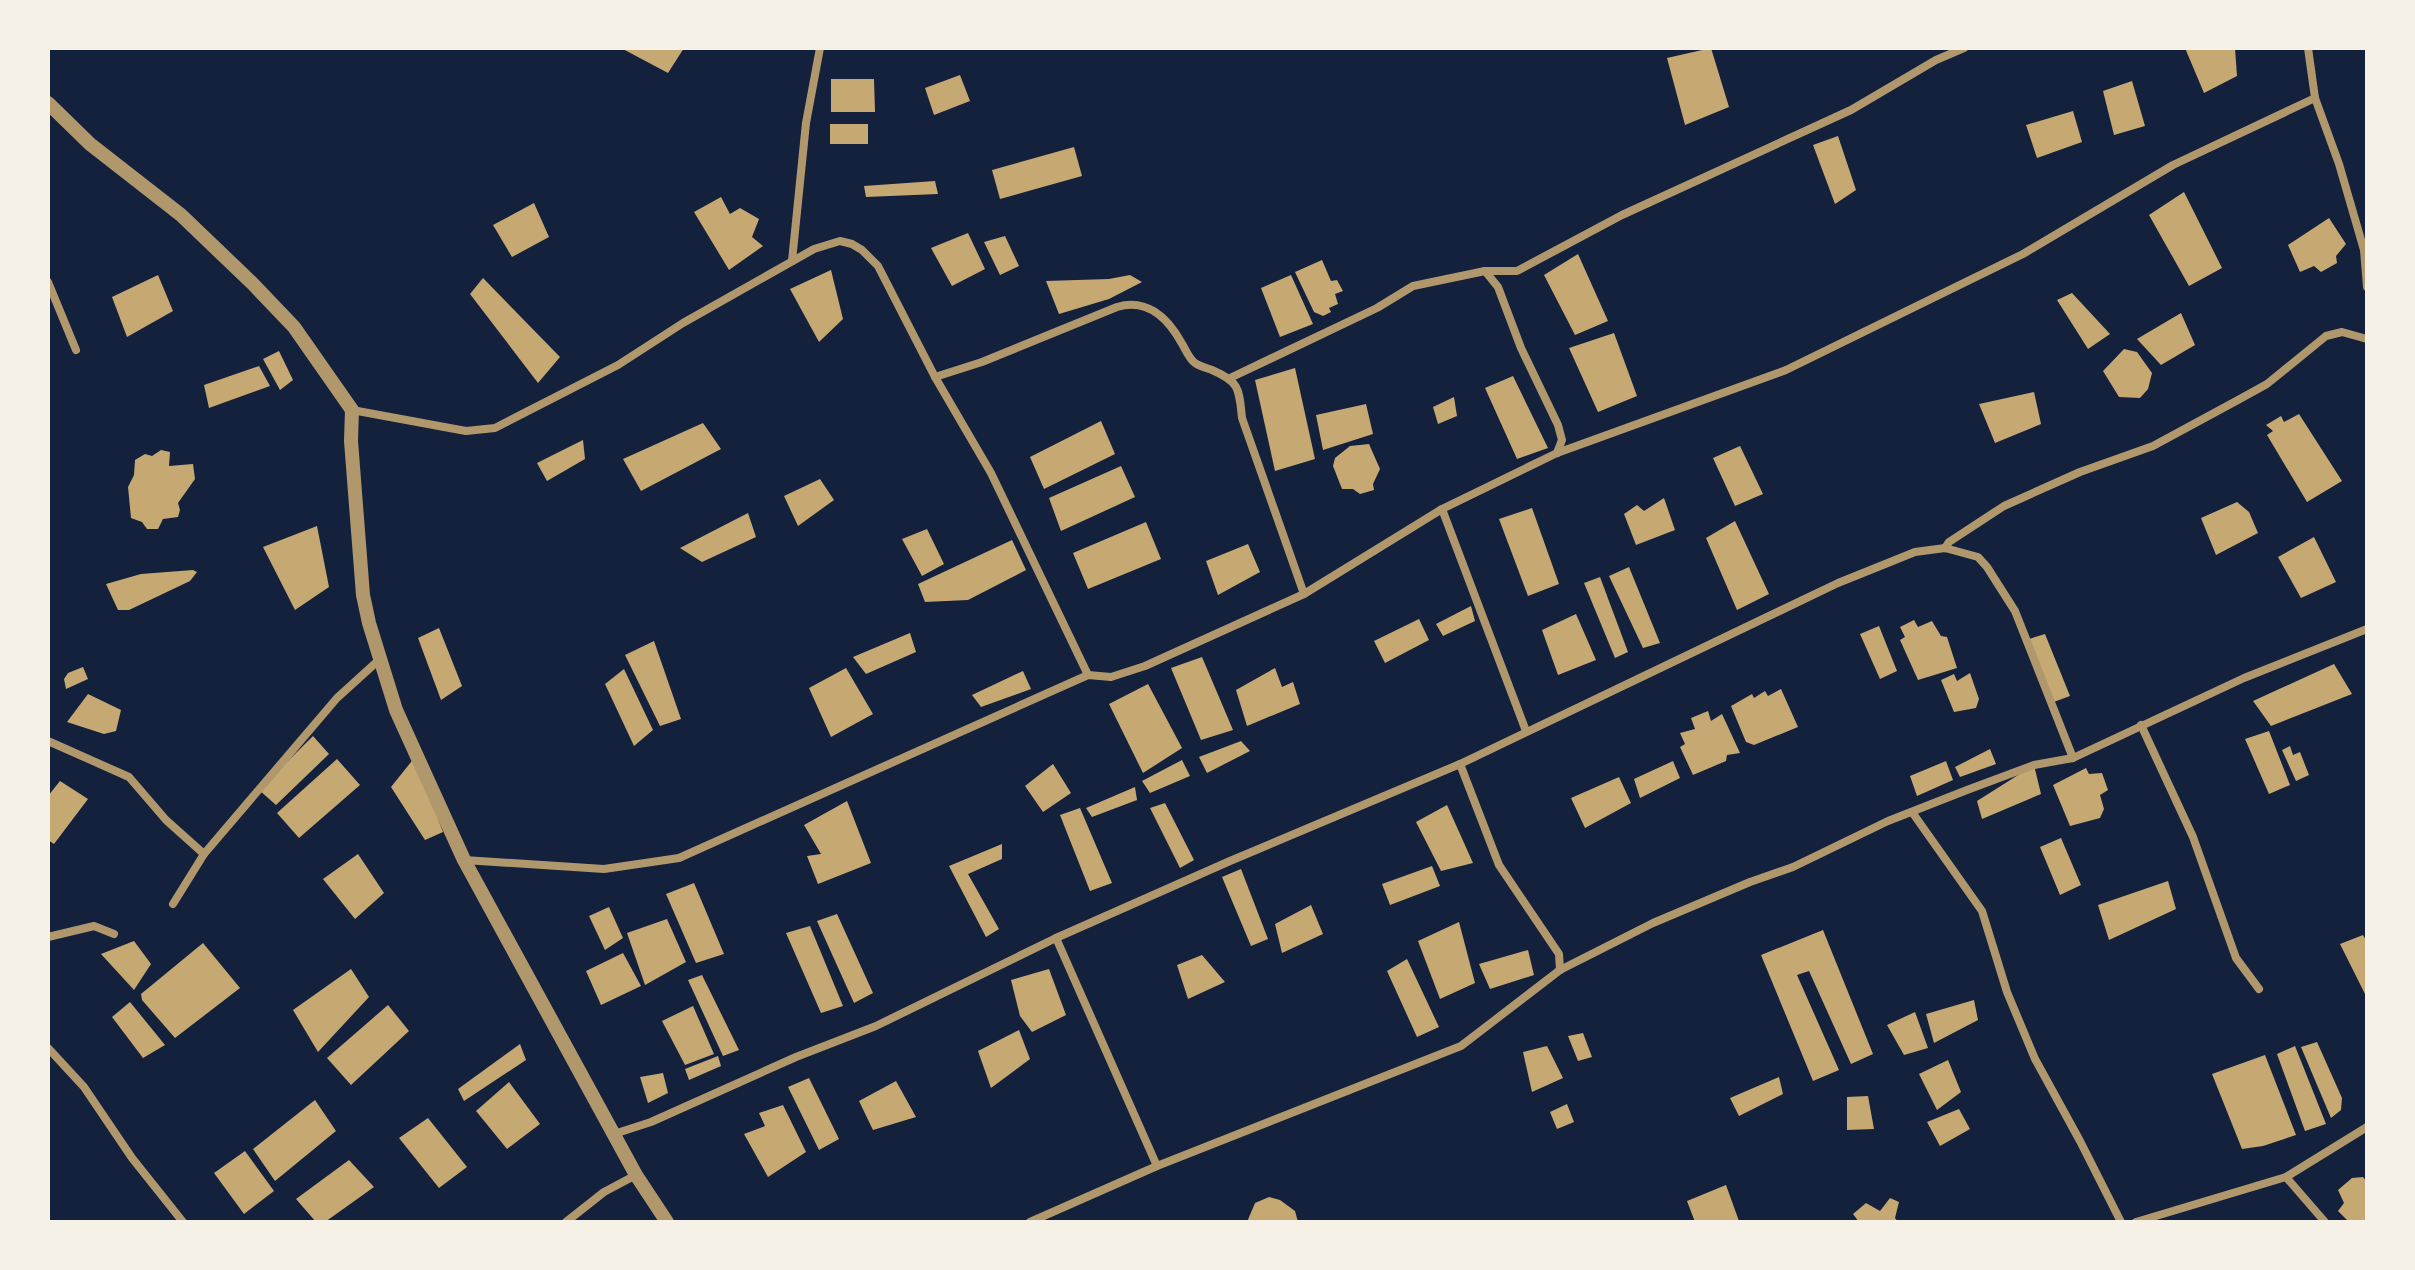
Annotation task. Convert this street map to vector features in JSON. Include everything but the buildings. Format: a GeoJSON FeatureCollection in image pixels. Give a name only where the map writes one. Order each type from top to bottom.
{"type":"FeatureCollection","features":[{"type":"Feature","properties":{"kind":"street"},"geometry":{"type":"LineString","coordinates":[[792,261],[806,123],[820,48]]}},
{"type":"Feature","properties":{"kind":"street"},"geometry":{"type":"LineString","coordinates":[[1230,378],[1377,308],[1413,286],[1485,271],[1517,271],[1622,215],[1851,110],[1936,60],[1964,48]]}},
{"type":"Feature","properties":{"kind":"street"},"geometry":{"type":"LineString","coordinates":[[2308,48],[2315,98],[2364,250],[2367,287]]}},
{"type":"Feature","properties":{"kind":"street"},"geometry":{"type":"LineString","coordinates":[[464,860],[604,869],[679,858],[1088,675],[1111,677],[1145,666],[1304,594],[1442,509],[1557,453],[1786,370],[2023,254],[2173,165],[2315,98]]}},
{"type":"Feature","properties":{"kind":"street"},"geometry":{"type":"LineString","coordinates":[[48,103],[90,144],[181,215],[253,284],[294,327],[352,410],[351,441],[363,595],[380,659],[415,757],[464,860],[636,1175],[667,1222]]}},
{"type":"Feature","properties":{"kind":"street"},"geometry":{"type":"LineString","coordinates":[[352,410],[466,431],[495,428],[618,365],[683,323],[814,249],[840,241],[862,250],[878,266],[935,377],[991,473],[1088,675]]}},
{"type":"Feature","properties":{"kind":"street"},"geometry":{"type":"LineString","coordinates":[[1485,271],[1498,287],[1521,348],[1558,425],[1562,440],[1557,453]]}},
{"type":"Feature","properties":{"kind":"street"},"geometry":{"type":"LineString","coordinates":[[48,282],[76,350]]}},
{"type":"Feature","properties":{"kind":"street"},"geometry":{"type":"LineString","coordinates":[[935,377],[982,362],[1117,307],[1135,303],[1154,311],[1177,335],[1194,363],[1230,378],[1239,390],[1242,418],[1304,594]]}},
{"type":"Feature","properties":{"kind":"street"},"geometry":{"type":"LineString","coordinates":[[1945,548],[1956,537],[2004,506],[2080,472],[2153,446],[2267,384],[2326,336],[2342,332],[2367,339]]}},
{"type":"Feature","properties":{"kind":"street"},"geometry":{"type":"LineString","coordinates":[[1442,509],[1526,731]]}},
{"type":"Feature","properties":{"kind":"street"},"geometry":{"type":"LineString","coordinates":[[614,1134],[651,1122],[796,1057],[876,1026],[1056,938],[1460,764],[1838,583],[1915,552],[1945,548],[1978,557],[2002,586],[2015,611],[2073,758]]}},
{"type":"Feature","properties":{"kind":"street"},"geometry":{"type":"LineString","coordinates":[[1030,1222],[1157,1166],[1461,1046],[1560,970],[1653,923],[1793,867],[1912,812],[2034,765],[2073,758],[2244,678],[2367,629]]}},
{"type":"Feature","properties":{"kind":"street"},"geometry":{"type":"LineString","coordinates":[[173,904],[204,854],[337,698],[380,659]]}},
{"type":"Feature","properties":{"kind":"street"},"geometry":{"type":"LineString","coordinates":[[2141,725],[2197,849],[2236,958],[2259,989]]}},
{"type":"Feature","properties":{"kind":"street"},"geometry":{"type":"LineString","coordinates":[[48,741],[129,777],[166,820],[204,854]]}},
{"type":"Feature","properties":{"kind":"street"},"geometry":{"type":"LineString","coordinates":[[1460,764],[1499,865],[1559,954],[1560,970]]}},
{"type":"Feature","properties":{"kind":"street"},"geometry":{"type":"LineString","coordinates":[[1912,812],[1982,911],[2007,992],[2035,1059],[2121,1222]]}},
{"type":"Feature","properties":{"kind":"street"},"geometry":{"type":"LineString","coordinates":[[48,937],[94,926],[114,934]]}},
{"type":"Feature","properties":{"kind":"street"},"geometry":{"type":"LineString","coordinates":[[1056,938],[1157,1166]]}},
{"type":"Feature","properties":{"kind":"street"},"geometry":{"type":"LineString","coordinates":[[48,1048],[84,1087],[132,1158],[183,1222]]}},
{"type":"Feature","properties":{"kind":"street"},"geometry":{"type":"LineString","coordinates":[[2136,1222],[2286,1177],[2367,1127]]}},
{"type":"Feature","properties":{"kind":"street"},"geometry":{"type":"LineString","coordinates":[[566,1222],[604,1192],[636,1175]]}},
{"type":"Feature","properties":{"kind":"street"},"geometry":{"type":"LineString","coordinates":[[2286,1177],[2325,1222]]}}]}
